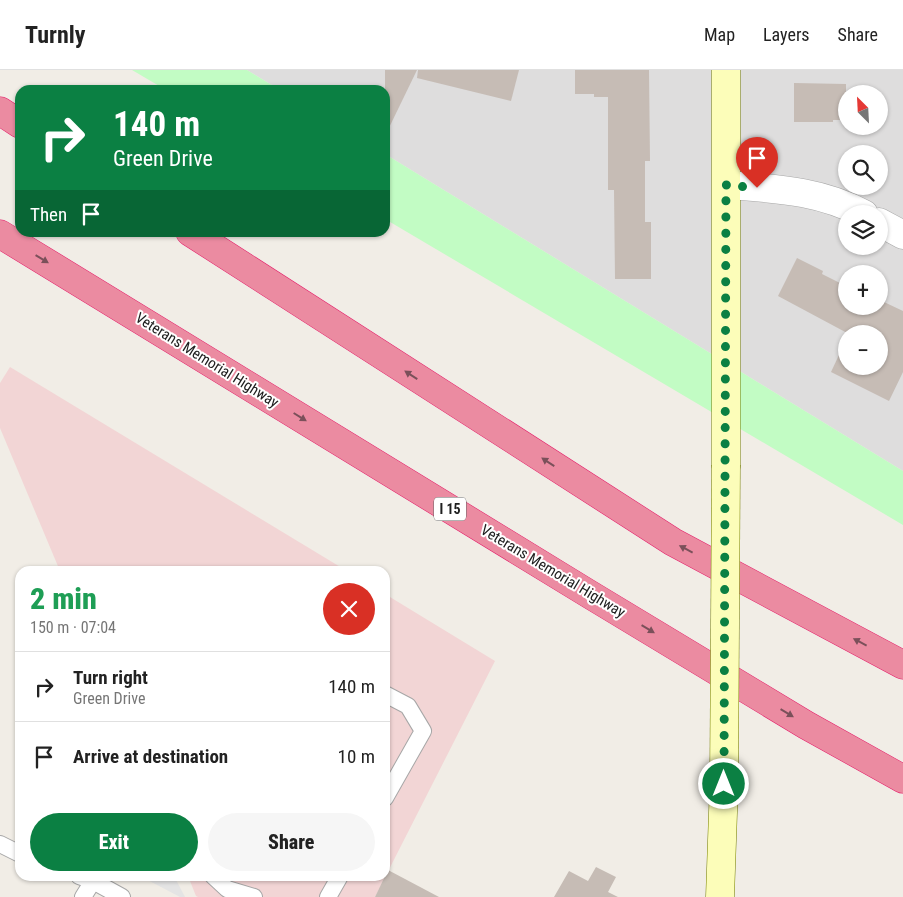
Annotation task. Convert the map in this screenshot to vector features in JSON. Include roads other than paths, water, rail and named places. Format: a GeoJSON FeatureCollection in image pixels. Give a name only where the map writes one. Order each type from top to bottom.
{"type":"FeatureCollection","features":[{"type":"Feature","properties":{"kind":"highway"},"geometry":{"type":"LineString","coordinates":[[0,111],[15,121]]}},
{"type":"Feature","properties":{"kind":"highway","name":"Veterans Memorial Highway"},"geometry":{"type":"LineString","coordinates":[[0,234],[806,725],[903,779]]}},
{"type":"Feature","properties":{"kind":"highway"},"geometry":{"type":"LineString","coordinates":[[198,237],[673,542],[903,665]]}},
{"type":"Feature","properties":{"kind":"street"},"geometry":{"type":"LineString","coordinates":[[720,897],[724,784],[726,70]]}},
{"type":"Feature","properties":{"kind":"street"},"geometry":{"type":"LineString","coordinates":[[726,185],[792,190],[847,205]]}},
{"type":"Feature","properties":{"kind":"street"},"geometry":{"type":"LineString","coordinates":[[888,226],[903,234]]}},
{"type":"Feature","properties":{"kind":"lane"},"geometry":{"type":"LineString","coordinates":[[390,697],[408,706],[423,731],[390,789]]}},
{"type":"Feature","properties":{"kind":"lane"},"geometry":{"type":"LineString","coordinates":[[0,844],[15,852]]}},
{"type":"Feature","properties":{"kind":"lane"},"geometry":{"type":"LineString","coordinates":[[83,897],[86,881]]}},
{"type":"Feature","properties":{"kind":"lane"},"geometry":{"type":"LineString","coordinates":[[90,881],[122,897]]}},
{"type":"Feature","properties":{"kind":"lane"},"geometry":{"type":"LineString","coordinates":[[217,881],[225,893],[254,897]]}},
{"type":"Feature","properties":{"kind":"lane"},"geometry":{"type":"LineString","coordinates":[[328,897],[337,881]]}}]}
